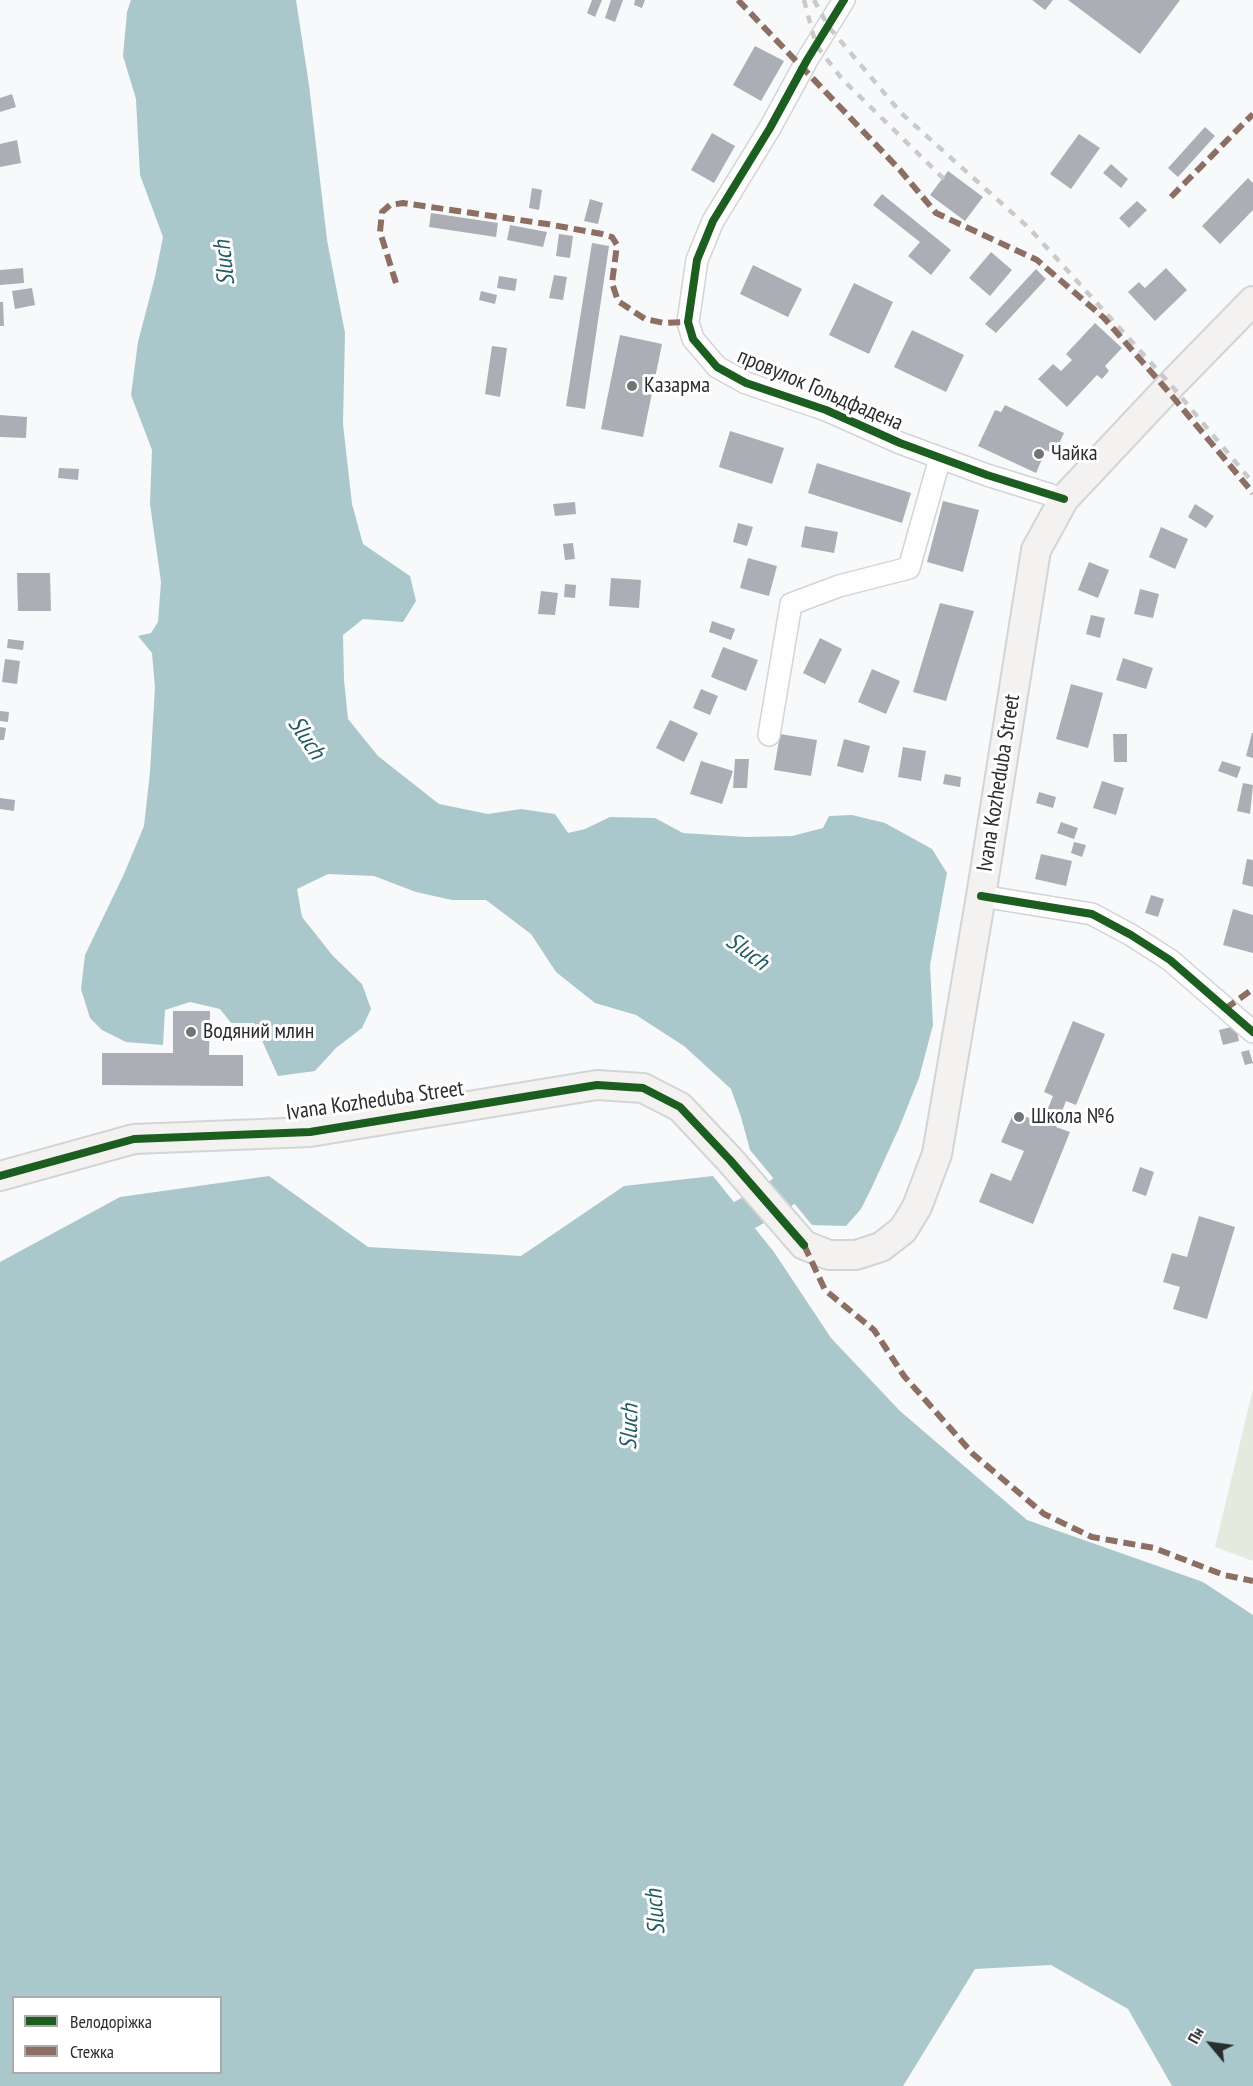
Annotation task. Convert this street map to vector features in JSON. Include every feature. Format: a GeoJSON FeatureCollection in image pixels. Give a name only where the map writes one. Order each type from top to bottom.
{"type":"FeatureCollection","features":[{"type":"Feature","properties":{"kind":"main road","name":"Ivana Kozheduba Street"},"geometry":{"type":"LineString","coordinates":[[0,1176],[134,1138],[310,1132],[597,1085],[643,1088],[680,1107],[804,1245],[829,1255],[856,1255],[882,1247],[903,1230],[917,1207],[937,1154],[981,896],[1035,550],[1064,499],[1253,302]]}},
{"type":"Feature","properties":{"kind":"street","name":"провулок Гольдфадена"},"geometry":{"type":"LineString","coordinates":[[844,0],[713,221],[697,260],[687,322],[693,339],[717,367],[746,383],[826,410],[900,444],[1064,499]]}},
{"type":"Feature","properties":{"kind":"street"},"geometry":{"type":"LineString","coordinates":[[769,735],[791,604],[838,586],[909,568],[940,458]]}},
{"type":"Feature","properties":{"kind":"street"},"geometry":{"type":"LineString","coordinates":[[981,896],[1092,914],[1170,960],[1253,1032]]}},
{"type":"Feature","properties":{"kind":"shaded area"},"geometry":{"type":"Polygon","coordinates":[[[1253,1389],[1253,1561],[1215,1547],[1253,1389]]]}},
{"type":"Feature","properties":{"kind":"water"},"geometry":{"type":"Polygon","coordinates":[[[131,0],[296,0],[309,85],[327,240],[345,333],[343,424],[352,504],[363,544],[410,576],[416,601],[403,622],[363,619],[343,635],[348,719],[378,756],[439,804],[488,814],[521,809],[555,814],[568,833],[585,829],[610,817],[655,818],[683,833],[746,837],[792,836],[823,828],[829,816],[852,815],[885,823],[932,849],[947,873],[930,965],[933,1025],[919,1078],[872,1187],[861,1209],[846,1226],[812,1225],[750,1150],[731,1089],[684,1046],[636,1015],[595,1003],[556,972],[531,934],[486,900],[452,900],[416,892],[374,876],[328,874],[297,889],[302,917],[333,956],[362,984],[371,1009],[362,1028],[336,1048],[315,1071],[278,1076],[254,1023],[231,1023],[220,1009],[190,1002],[165,1010],[163,1045],[126,1042],[102,1030],[90,1018],[81,989],[85,955],[144,826],[155,687],[152,653],[138,636],[151,633],[158,622],[161,582],[150,504],[152,450],[131,395],[138,342],[163,237],[140,175],[136,99],[123,56],[127,12],[131,0]]]}},
{"type":"Feature","properties":{"kind":"water"},"geometry":{"type":"Polygon","coordinates":[[[269,1176],[368,1247],[521,1256],[624,1186],[713,1176],[774,1252],[831,1338],[900,1411],[1027,1520],[1203,1582],[1253,1615],[1253,2086],[1172,2086],[1128,2009],[1051,1965],[975,1969],[903,2086],[0,2086],[0,1262],[120,1197],[269,1176]]]}},
{"type":"Feature","properties":{"kind":"building"},"geometry":{"type":"Polygon","coordinates":[[[592,0],[602,0],[595,17],[587,13],[592,0]]]}},
{"type":"Feature","properties":{"kind":"building"},"geometry":{"type":"Polygon","coordinates":[[[611,0],[623,0],[615,22],[605,18],[611,0]]]}},
{"type":"Feature","properties":{"kind":"building"},"geometry":{"type":"Polygon","coordinates":[[[635,0],[645,0],[642,8],[634,5],[635,0]]]}},
{"type":"Feature","properties":{"kind":"building"},"geometry":{"type":"Polygon","coordinates":[[[1032,0],[1053,0],[1045,10],[1032,0]]]}},
{"type":"Feature","properties":{"kind":"building"},"geometry":{"type":"Polygon","coordinates":[[[1068,0],[1180,0],[1140,54],[1068,0]]]}},
{"type":"Feature","properties":{"kind":"building"},"geometry":{"type":"Polygon","coordinates":[[[755,46],[784,61],[761,101],[733,85],[755,46]]]}},
{"type":"Feature","properties":{"kind":"building"},"geometry":{"type":"Polygon","coordinates":[[[12,94],[16,107],[0,112],[0,98],[12,94]]]}},
{"type":"Feature","properties":{"kind":"building"},"geometry":{"type":"Polygon","coordinates":[[[1205,127],[1215,136],[1178,177],[1168,168],[1205,127]]]}},
{"type":"Feature","properties":{"kind":"building"},"geometry":{"type":"Polygon","coordinates":[[[712,133],[735,146],[714,183],[691,170],[712,133]]]}},
{"type":"Feature","properties":{"kind":"building"},"geometry":{"type":"Polygon","coordinates":[[[1079,134],[1100,148],[1071,189],[1050,174],[1079,134]]]}},
{"type":"Feature","properties":{"kind":"building"},"geometry":{"type":"Polygon","coordinates":[[[17,140],[21,163],[0,167],[0,144],[17,140]]]}},
{"type":"Feature","properties":{"kind":"building"},"geometry":{"type":"Polygon","coordinates":[[[1111,164],[1128,179],[1121,188],[1103,173],[1111,164]]]}},
{"type":"Feature","properties":{"kind":"building"},"geometry":{"type":"Polygon","coordinates":[[[948,171],[983,197],[965,221],[930,195],[948,171]]]}},
{"type":"Feature","properties":{"kind":"building"},"geometry":{"type":"Polygon","coordinates":[[[1248,178],[1253,183],[1253,210],[1220,244],[1202,226],[1248,178]]]}},
{"type":"Feature","properties":{"kind":"building"},"geometry":{"type":"Polygon","coordinates":[[[532,188],[542,190],[539,210],[529,208],[532,188]]]}},
{"type":"Feature","properties":{"kind":"building"},"geometry":{"type":"Polygon","coordinates":[[[882,194],[951,250],[931,275],[908,256],[920,242],[873,205],[882,194]]]}},
{"type":"Feature","properties":{"kind":"building"},"geometry":{"type":"Polygon","coordinates":[[[590,199],[603,203],[598,224],[584,221],[590,199]]]}},
{"type":"Feature","properties":{"kind":"building"},"geometry":{"type":"Polygon","coordinates":[[[1137,201],[1147,210],[1129,228],[1119,218],[1137,201]]]}},
{"type":"Feature","properties":{"kind":"building"},"geometry":{"type":"Polygon","coordinates":[[[431,213],[498,223],[496,237],[429,227],[431,213]]]}},
{"type":"Feature","properties":{"kind":"building"},"geometry":{"type":"Polygon","coordinates":[[[510,225],[547,232],[543,247],[507,240],[510,225]]]}},
{"type":"Feature","properties":{"kind":"building"},"geometry":{"type":"Polygon","coordinates":[[[559,234],[573,236],[570,258],[556,256],[559,234]]]}},
{"type":"Feature","properties":{"kind":"building"},"geometry":{"type":"Polygon","coordinates":[[[592,243],[609,246],[585,409],[566,406],[592,243]]]}},
{"type":"Feature","properties":{"kind":"building"},"geometry":{"type":"Polygon","coordinates":[[[991,252],[1012,270],[990,296],[969,278],[991,252]]]}},
{"type":"Feature","properties":{"kind":"building"},"geometry":{"type":"Polygon","coordinates":[[[753,265],[802,289],[788,317],[740,294],[753,265]]]}},
{"type":"Feature","properties":{"kind":"building"},"geometry":{"type":"Polygon","coordinates":[[[23,268],[24,283],[0,285],[0,270],[23,268]]]}},
{"type":"Feature","properties":{"kind":"building"},"geometry":{"type":"Polygon","coordinates":[[[1166,268],[1187,290],[1155,321],[1128,292],[1139,282],[1145,288],[1166,268]]]}},
{"type":"Feature","properties":{"kind":"building"},"geometry":{"type":"Polygon","coordinates":[[[1036,269],[1046,279],[996,333],[985,324],[1036,269]]]}},
{"type":"Feature","properties":{"kind":"building"},"geometry":{"type":"Polygon","coordinates":[[[554,275],[567,277],[563,300],[549,298],[554,275]]]}},
{"type":"Feature","properties":{"kind":"building"},"geometry":{"type":"Polygon","coordinates":[[[499,276],[517,279],[515,291],[497,288],[499,276]]]}},
{"type":"Feature","properties":{"kind":"building"},"geometry":{"type":"Polygon","coordinates":[[[854,283],[893,302],[869,354],[829,335],[854,283]]]}},
{"type":"Feature","properties":{"kind":"building"},"geometry":{"type":"Polygon","coordinates":[[[32,288],[35,305],[15,309],[12,291],[32,288]]]}},
{"type":"Feature","properties":{"kind":"building"},"geometry":{"type":"Polygon","coordinates":[[[481,291],[497,295],[495,304],[479,300],[481,291]]]}},
{"type":"Feature","properties":{"kind":"building"},"geometry":{"type":"Polygon","coordinates":[[[0,302],[3,302],[4,326],[0,326],[0,302]]]}},
{"type":"Feature","properties":{"kind":"building"},"geometry":{"type":"Polygon","coordinates":[[[1095,323],[1122,348],[1105,366],[1109,371],[1102,379],[1097,375],[1067,407],[1038,379],[1053,364],[1061,371],[1072,360],[1066,354],[1095,323]]]}},
{"type":"Feature","properties":{"kind":"building"},"geometry":{"type":"Polygon","coordinates":[[[912,330],[964,355],[946,392],[894,367],[912,330]]]}},
{"type":"Feature","properties":{"kind":"building","name":"Казарма"},"geometry":{"type":"Polygon","coordinates":[[[620,335],[662,344],[643,437],[601,429],[620,335]]]}},
{"type":"Feature","properties":{"kind":"building"},"geometry":{"type":"Polygon","coordinates":[[[492,346],[507,348],[500,397],[485,394],[492,346]]]}},
{"type":"Feature","properties":{"kind":"building"},"geometry":{"type":"Polygon","coordinates":[[[1005,405],[1064,433],[1054,454],[1046,450],[1036,473],[978,446],[995,410],[1001,412],[1005,405]]]}},
{"type":"Feature","properties":{"kind":"building"},"geometry":{"type":"Polygon","coordinates":[[[0,415],[27,417],[26,438],[0,437],[0,415]]]}},
{"type":"Feature","properties":{"kind":"building"},"geometry":{"type":"Polygon","coordinates":[[[730,431],[784,448],[772,484],[719,467],[730,431]]]}},
{"type":"Feature","properties":{"kind":"building"},"geometry":{"type":"Polygon","coordinates":[[[817,463],[911,493],[902,523],[808,493],[817,463]]]}},
{"type":"Feature","properties":{"kind":"building"},"geometry":{"type":"Polygon","coordinates":[[[59,468],[79,469],[78,480],[58,478],[59,468]]]}},
{"type":"Feature","properties":{"kind":"building"},"geometry":{"type":"Polygon","coordinates":[[[943,501],[979,510],[963,572],[927,562],[943,501]]]}},
{"type":"Feature","properties":{"kind":"building"},"geometry":{"type":"Polygon","coordinates":[[[575,502],[576,514],[555,516],[553,504],[575,502]]]}},
{"type":"Feature","properties":{"kind":"building"},"geometry":{"type":"Polygon","coordinates":[[[1195,504],[1214,516],[1206,528],[1188,517],[1195,504]]]}},
{"type":"Feature","properties":{"kind":"building"},"geometry":{"type":"Polygon","coordinates":[[[738,523],[753,527],[747,546],[733,542],[738,523]]]}},
{"type":"Feature","properties":{"kind":"building"},"geometry":{"type":"Polygon","coordinates":[[[805,526],[838,532],[834,553],[801,547],[805,526]]]}},
{"type":"Feature","properties":{"kind":"building"},"geometry":{"type":"Polygon","coordinates":[[[1161,527],[1188,539],[1175,569],[1149,557],[1161,527]]]}},
{"type":"Feature","properties":{"kind":"building"},"geometry":{"type":"Polygon","coordinates":[[[573,543],[575,559],[565,560],[563,544],[573,543]]]}},
{"type":"Feature","properties":{"kind":"building"},"geometry":{"type":"Polygon","coordinates":[[[748,558],[777,566],[769,596],[740,588],[748,558]]]}},
{"type":"Feature","properties":{"kind":"building"},"geometry":{"type":"Polygon","coordinates":[[[1089,562],[1109,570],[1098,598],[1078,590],[1089,562]]]}},
{"type":"Feature","properties":{"kind":"building"},"geometry":{"type":"Polygon","coordinates":[[[17,573],[50,573],[51,611],[18,611],[17,573]]]}},
{"type":"Feature","properties":{"kind":"building"},"geometry":{"type":"Polygon","coordinates":[[[611,578],[641,580],[639,608],[609,606],[611,578]]]}},
{"type":"Feature","properties":{"kind":"building"},"geometry":{"type":"Polygon","coordinates":[[[565,584],[576,585],[575,598],[564,597],[565,584]]]}},
{"type":"Feature","properties":{"kind":"building"},"geometry":{"type":"Polygon","coordinates":[[[1140,589],[1159,594],[1153,618],[1134,614],[1140,589]]]}},
{"type":"Feature","properties":{"kind":"building"},"geometry":{"type":"Polygon","coordinates":[[[541,591],[558,593],[555,615],[538,614],[541,591]]]}},
{"type":"Feature","properties":{"kind":"building"},"geometry":{"type":"Polygon","coordinates":[[[940,603],[974,611],[946,701],[913,692],[940,603]]]}},
{"type":"Feature","properties":{"kind":"building"},"geometry":{"type":"Polygon","coordinates":[[[1091,615],[1105,618],[1100,638],[1086,634],[1091,615]]]}},
{"type":"Feature","properties":{"kind":"building"},"geometry":{"type":"Polygon","coordinates":[[[712,621],[735,629],[731,640],[709,632],[712,621]]]}},
{"type":"Feature","properties":{"kind":"building"},"geometry":{"type":"Polygon","coordinates":[[[820,638],[842,649],[825,684],[803,673],[820,638]]]}},
{"type":"Feature","properties":{"kind":"building"},"geometry":{"type":"Polygon","coordinates":[[[8,639],[24,641],[23,650],[7,648],[8,639]]]}},
{"type":"Feature","properties":{"kind":"building"},"geometry":{"type":"Polygon","coordinates":[[[723,647],[758,660],[746,691],[711,677],[723,647]]]}},
{"type":"Feature","properties":{"kind":"building"},"geometry":{"type":"Polygon","coordinates":[[[1123,658],[1153,668],[1146,689],[1116,680],[1123,658]]]}},
{"type":"Feature","properties":{"kind":"building"},"geometry":{"type":"Polygon","coordinates":[[[5,659],[20,661],[17,684],[2,682],[5,659]]]}},
{"type":"Feature","properties":{"kind":"building"},"geometry":{"type":"Polygon","coordinates":[[[872,669],[900,681],[886,714],[858,702],[872,669]]]}},
{"type":"Feature","properties":{"kind":"building"},"geometry":{"type":"Polygon","coordinates":[[[1071,684],[1103,693],[1088,748],[1056,739],[1071,684]]]}},
{"type":"Feature","properties":{"kind":"building"},"geometry":{"type":"Polygon","coordinates":[[[701,689],[718,696],[710,715],[693,708],[701,689]]]}},
{"type":"Feature","properties":{"kind":"building"},"geometry":{"type":"Polygon","coordinates":[[[0,711],[9,712],[8,722],[0,721],[0,711]]]}},
{"type":"Feature","properties":{"kind":"building"},"geometry":{"type":"Polygon","coordinates":[[[670,720],[698,733],[684,762],[656,748],[670,720]]]}},
{"type":"Feature","properties":{"kind":"building"},"geometry":{"type":"Polygon","coordinates":[[[0,727],[6,728],[4,740],[0,740],[0,727]]]}},
{"type":"Feature","properties":{"kind":"building"},"geometry":{"type":"Polygon","coordinates":[[[1253,733],[1253,758],[1246,756],[1253,733]]]}},
{"type":"Feature","properties":{"kind":"building"},"geometry":{"type":"Polygon","coordinates":[[[780,734],[817,740],[811,776],[774,770],[780,734]]]}},
{"type":"Feature","properties":{"kind":"building"},"geometry":{"type":"Polygon","coordinates":[[[1113,734],[1127,734],[1127,762],[1114,762],[1113,734]]]}},
{"type":"Feature","properties":{"kind":"building"},"geometry":{"type":"Polygon","coordinates":[[[844,739],[870,746],[863,773],[837,766],[844,739]]]}},
{"type":"Feature","properties":{"kind":"building"},"geometry":{"type":"Polygon","coordinates":[[[903,747],[926,751],[921,781],[898,777],[903,747]]]}},
{"type":"Feature","properties":{"kind":"building"},"geometry":{"type":"Polygon","coordinates":[[[735,759],[749,759],[747,788],[733,788],[735,759]]]}},
{"type":"Feature","properties":{"kind":"building"},"geometry":{"type":"Polygon","coordinates":[[[701,761],[733,771],[722,804],[690,794],[701,761]]]}},
{"type":"Feature","properties":{"kind":"building"},"geometry":{"type":"Polygon","coordinates":[[[1222,761],[1241,767],[1237,778],[1218,771],[1222,761]]]}},
{"type":"Feature","properties":{"kind":"building"},"geometry":{"type":"Polygon","coordinates":[[[945,774],[961,777],[960,787],[943,784],[945,774]]]}},
{"type":"Feature","properties":{"kind":"building"},"geometry":{"type":"Polygon","coordinates":[[[1102,781],[1124,788],[1116,815],[1093,808],[1102,781]]]}},
{"type":"Feature","properties":{"kind":"building"},"geometry":{"type":"Polygon","coordinates":[[[1243,783],[1253,785],[1250,814],[1237,811],[1243,783]]]}},
{"type":"Feature","properties":{"kind":"building"},"geometry":{"type":"Polygon","coordinates":[[[1039,792],[1056,797],[1053,808],[1036,803],[1039,792]]]}},
{"type":"Feature","properties":{"kind":"building"},"geometry":{"type":"Polygon","coordinates":[[[0,798],[15,800],[14,811],[0,809],[0,798]]]}},
{"type":"Feature","properties":{"kind":"building"},"geometry":{"type":"Polygon","coordinates":[[[1061,822],[1078,828],[1074,839],[1057,833],[1061,822]]]}},
{"type":"Feature","properties":{"kind":"building"},"geometry":{"type":"Polygon","coordinates":[[[1074,842],[1086,845],[1082,857],[1071,853],[1074,842]]]}},
{"type":"Feature","properties":{"kind":"building"},"geometry":{"type":"Polygon","coordinates":[[[1041,854],[1072,861],[1066,886],[1035,879],[1041,854]]]}},
{"type":"Feature","properties":{"kind":"building"},"geometry":{"type":"Polygon","coordinates":[[[1247,859],[1253,860],[1253,887],[1242,884],[1247,859]]]}},
{"type":"Feature","properties":{"kind":"building"},"geometry":{"type":"Polygon","coordinates":[[[1151,895],[1164,899],[1158,917],[1145,913],[1151,895]]]}},
{"type":"Feature","properties":{"kind":"building"},"geometry":{"type":"Polygon","coordinates":[[[1233,909],[1253,915],[1253,953],[1223,945],[1233,909]]]}},
{"type":"Feature","properties":{"kind":"building","name":"Водяний млин"},"geometry":{"type":"Polygon","coordinates":[[[173,1011],[210,1011],[209,1055],[243,1055],[243,1086],[102,1085],[102,1053],[173,1053],[173,1011]]]}},
{"type":"Feature","properties":{"kind":"building","name":"Школа №6"},"geometry":{"type":"Polygon","coordinates":[[[1073,1021],[1105,1034],[1076,1105],[1066,1101],[1056,1127],[1070,1132],[1033,1224],[979,1202],[991,1173],[1011,1181],[1024,1151],[1001,1142],[1014,1112],[1042,1123],[1053,1096],[1044,1092],[1073,1021]]]}},
{"type":"Feature","properties":{"kind":"building"},"geometry":{"type":"Polygon","coordinates":[[[1236,1026],[1239,1041],[1223,1045],[1219,1030],[1236,1026]]]}},
{"type":"Feature","properties":{"kind":"building"},"geometry":{"type":"Polygon","coordinates":[[[1249,1050],[1253,1063],[1245,1065],[1241,1052],[1249,1050]]]}},
{"type":"Feature","properties":{"kind":"building"},"geometry":{"type":"Polygon","coordinates":[[[1140,1167],[1154,1172],[1146,1196],[1132,1191],[1140,1167]]]}},
{"type":"Feature","properties":{"kind":"building"},"geometry":{"type":"Polygon","coordinates":[[[1199,1216],[1235,1227],[1207,1319],[1173,1309],[1180,1287],[1163,1282],[1172,1253],[1187,1257],[1199,1216]]]}},
{"type":"Feature","properties":{"kind":"waterway","name":"Sluch"},"geometry":{"type":"LineString","coordinates":[[706,1237],[778,1196],[815,1161]]}},
{"type":"Feature","properties":{"kind":"railway"},"geometry":{"type":"LineString","coordinates":[[804,0],[816,45],[842,79],[948,183]]}},
{"type":"Feature","properties":{"kind":"railway"},"geometry":{"type":"LineString","coordinates":[[814,0],[828,26],[901,113],[1029,228],[1171,385],[1253,483]]}},
{"type":"Feature","properties":{"kind":"marked path"},"geometry":{"type":"LineString","coordinates":[[738,0],[900,170],[936,213],[1037,260],[1104,318],[1253,493]]}},
{"type":"Feature","properties":{"kind":"marked path"},"geometry":{"type":"LineString","coordinates":[[1171,197],[1253,114]]}},
{"type":"Feature","properties":{"kind":"marked path"},"geometry":{"type":"LineString","coordinates":[[396,283],[380,232],[382,212],[390,205],[403,203],[547,224],[612,237],[617,245],[612,283],[618,301],[645,319],[664,323],[688,322]]}},
{"type":"Feature","properties":{"kind":"marked path"},"geometry":{"type":"LineString","coordinates":[[1225,1009],[1253,989]]}},
{"type":"Feature","properties":{"kind":"marked path"},"geometry":{"type":"LineString","coordinates":[[804,1245],[825,1290],[874,1330],[904,1376],[973,1454],[1044,1514],[1092,1537],[1154,1548],[1224,1575],[1253,1581]]}},
{"type":"Feature","properties":{"kind":"cycle path"},"geometry":{"type":"LineString","coordinates":[[844,0],[713,221],[697,260],[688,322],[693,339],[717,367],[746,383],[826,410],[900,443],[987,475],[1064,499]]}},
{"type":"Feature","properties":{"kind":"cycle path"},"geometry":{"type":"LineString","coordinates":[[981,896],[1092,914],[1170,960],[1253,1032]]}},
{"type":"Feature","properties":{"kind":"cycle path"},"geometry":{"type":"LineString","coordinates":[[0,1176],[134,1139],[310,1132],[597,1085],[643,1088],[680,1107],[804,1245]]}},
{"type":"Feature","properties":{"kind":"place","name":"Казарма"},"geometry":{"type":"Point","coordinates":[632,386]}},
{"type":"Feature","properties":{"kind":"place","name":"Чайка"},"geometry":{"type":"Point","coordinates":[1039,454]}},
{"type":"Feature","properties":{"kind":"place","name":"Водяний млин"},"geometry":{"type":"Point","coordinates":[191,1032]}},
{"type":"Feature","properties":{"kind":"place","name":"Школа №6"},"geometry":{"type":"Point","coordinates":[1019,1117]}}]}
